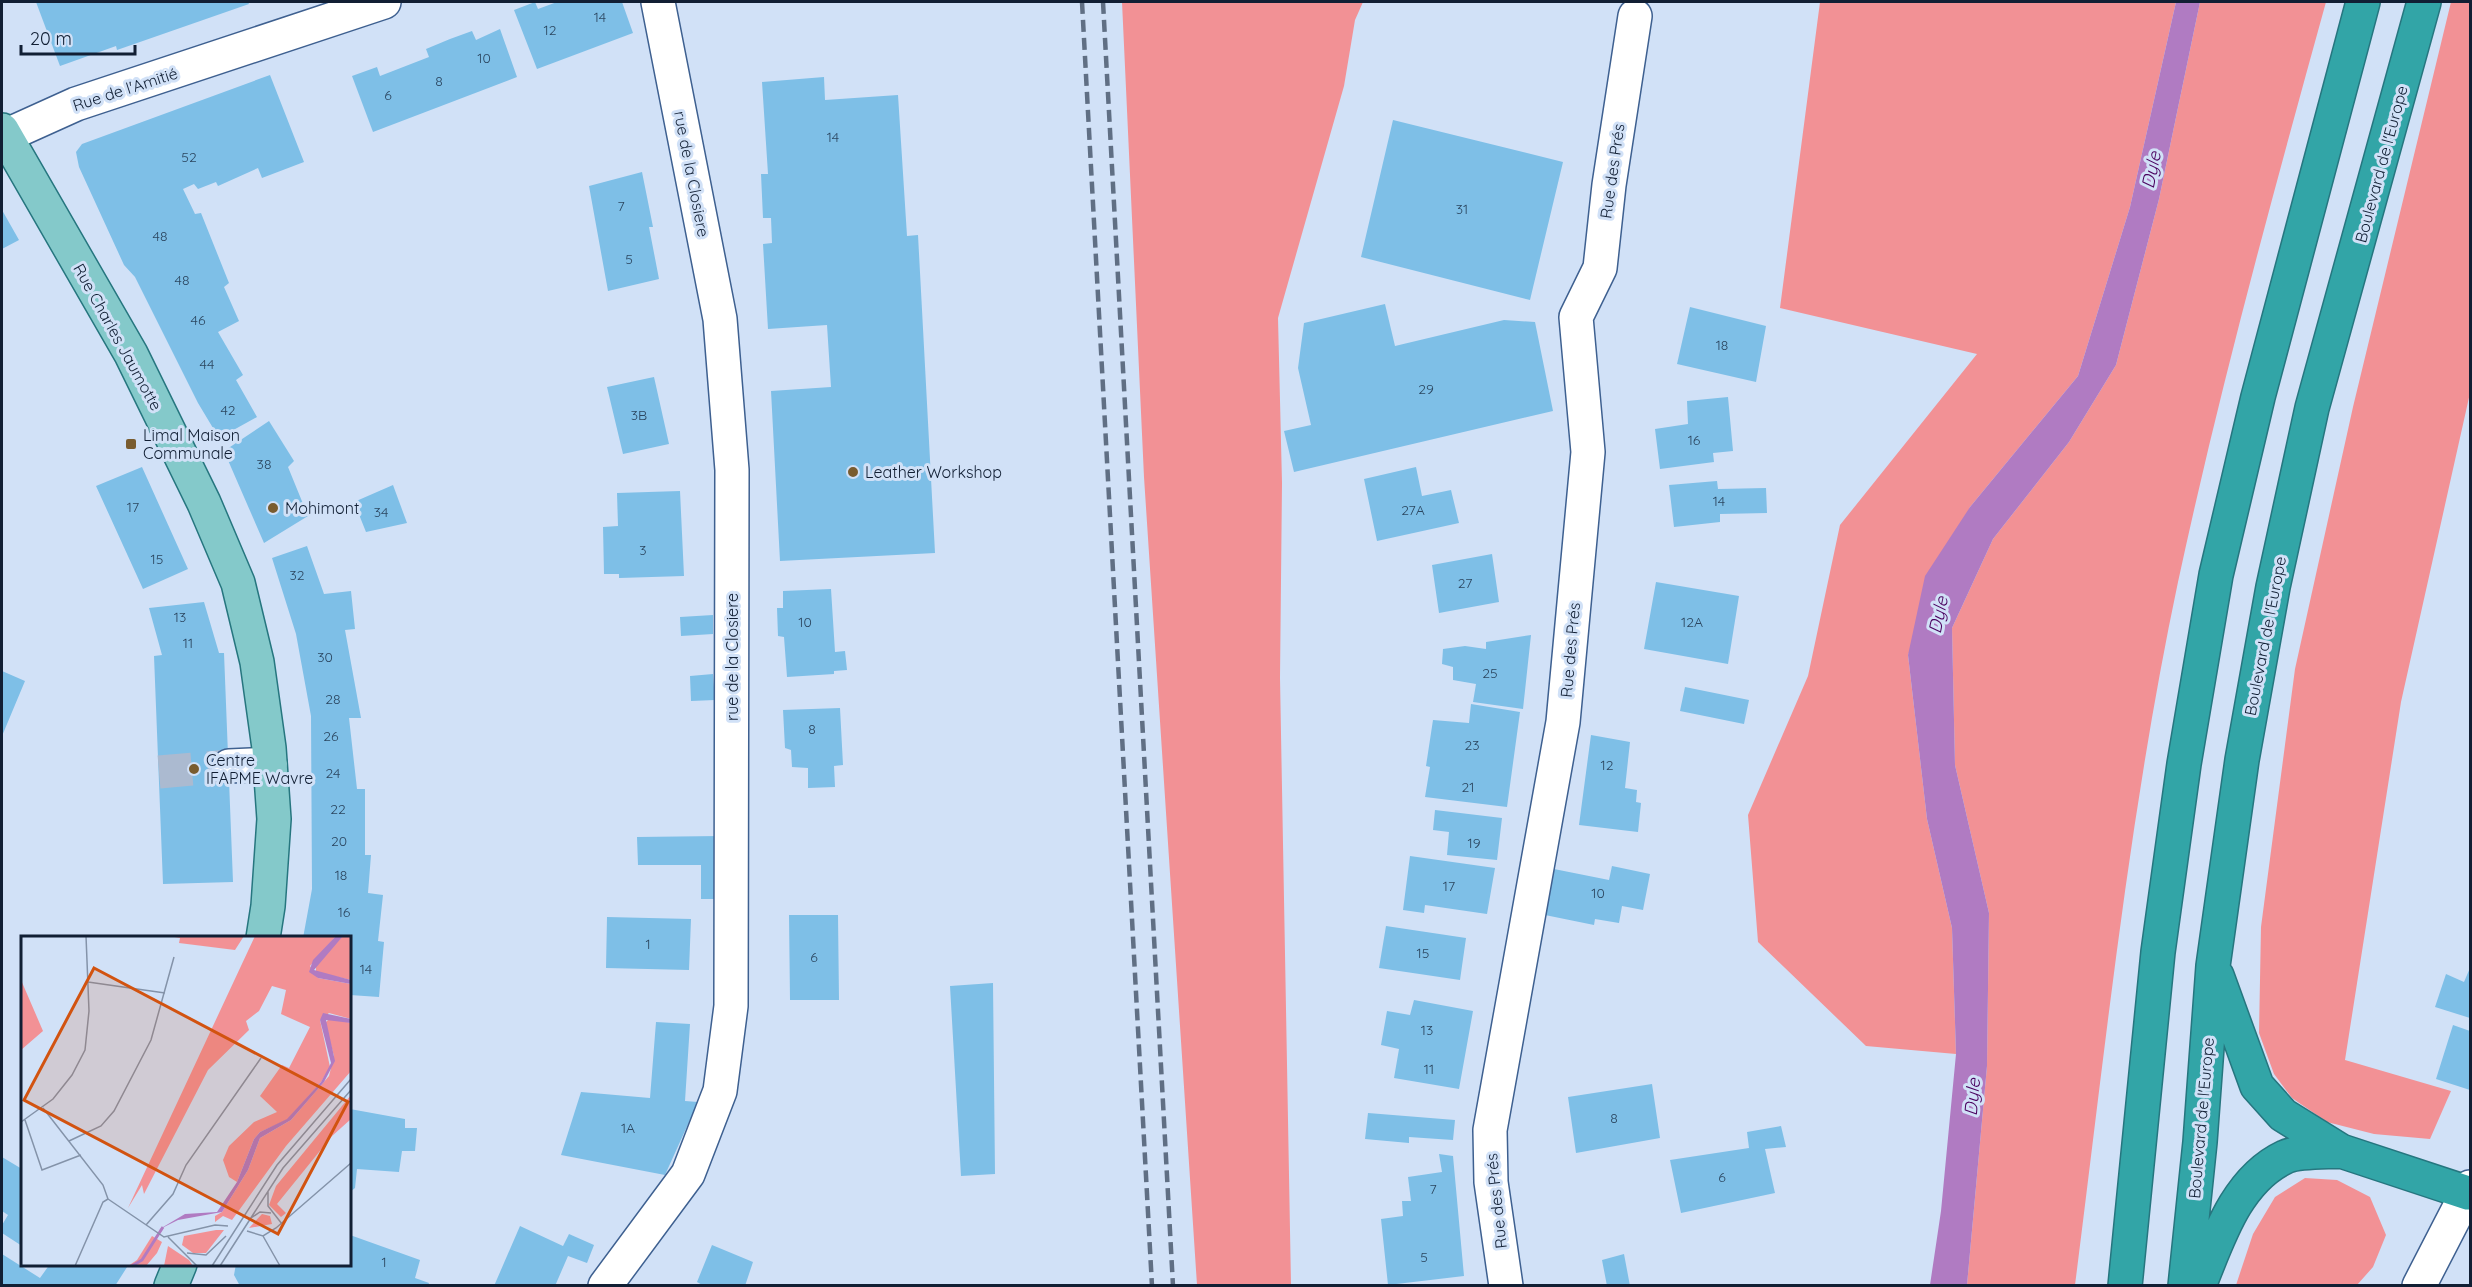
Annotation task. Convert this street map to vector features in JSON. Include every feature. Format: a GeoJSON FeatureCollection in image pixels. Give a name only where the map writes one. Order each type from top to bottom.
{"type":"FeatureCollection","features":[{"type":"Feature","properties":{"kind":"highway"},"geometry":{"type":"LineString","coordinates":[[2125,1286],[2158,952],[2184,764],[2216,575],[2258,397],[2363,2]]}},
{"type":"Feature","properties":{"kind":"highway","name":"Boulevard de l'Europe"},"geometry":{"type":"LineString","coordinates":[[2185,1286],[2200,1142],[2213,966],[2242,760],[2273,587],[2310,419],[2424,2]]}},
{"type":"Feature","properties":{"kind":"highway"},"geometry":{"type":"LineString","coordinates":[[2213,966],[2257,1086],[2283,1115],[2341,1151],[2469,1190]]}},
{"type":"Feature","properties":{"kind":"highway"},"geometry":{"type":"LineString","coordinates":[[2199,1286],[2224,1224],[2247,1186],[2287,1156],[2341,1151]]}},
{"type":"Feature","properties":{"kind":"main road","name":"Rue Charles Jaumotte"},"geometry":{"type":"LineString","coordinates":[[3,133],[131,354],[204,503],[238,583],[257,662],[270,764],[274,819],[268,906],[263,936]]}},
{"type":"Feature","properties":{"kind":"street","name":"Rue de l'Amitié"},"geometry":{"type":"LineString","coordinates":[[3,133],[76,104],[384,2]]}},
{"type":"Feature","properties":{"kind":"street","name":"rue de la Closiere"},"geometry":{"type":"LineString","coordinates":[[606,1286],[688,1174],[720,1091],[731,1006],[732,470],[720,319],[658,2]]}},
{"type":"Feature","properties":{"kind":"street","name":"Rue des Prés"},"geometry":{"type":"LineString","coordinates":[[1506,1286],[1491,1182],[1490,1130],[1563,722],[1588,452],[1576,317],[1600,267],[1609,185],[1635,16]]}},
{"type":"Feature","properties":{"kind":"street"},"geometry":{"type":"LineString","coordinates":[[229,766],[270,764]]}},
{"type":"Feature","properties":{"kind":"street"},"geometry":{"type":"LineString","coordinates":[[2419,1286],[2469,1190]]}},
{"type":"Feature","properties":{"kind":"shaded area"},"geometry":{"type":"Polygon","coordinates":[[[1122,2],[1363,2],[1355,20],[1344,86],[1278,318],[1282,483],[1280,678],[1291,1285],[1197,1285],[1144,477],[1122,2]]]}},
{"type":"Feature","properties":{"kind":"shaded area"},"geometry":{"type":"Polygon","coordinates":[[[1820,2],[2176,2],[2130,207],[2078,376],[1970,507],[1908,655],[1927,819],[1952,928],[1956,1054],[1866,1046],[1758,942],[1748,815],[1808,676],[1840,525],[1977,354],[1780,308],[1820,2]]]}},
{"type":"Feature","properties":{"kind":"shaded area"},"geometry":{"type":"Polygon","coordinates":[[[2200,2],[2326,2],[2229,363],[2178,582],[2145,757],[2119,932],[2075,1285],[1967,1285],[1987,1066],[1989,913],[1955,765],[1952,628],[1993,539],[2069,442],[2116,365],[2159,199],[2200,2]]]}},
{"type":"Feature","properties":{"kind":"shaded area"},"geometry":{"type":"Polygon","coordinates":[[[2451,2],[2470,2],[2470,393],[2401,702],[2345,1060],[2451,1091],[2430,1139],[2374,1134],[2327,1122],[2292,1098],[2274,1074],[2259,1033],[2261,927],[2295,669],[2353,407],[2451,2]]]}},
{"type":"Feature","properties":{"kind":"shaded area"},"geometry":{"type":"Polygon","coordinates":[[[2305,1178],[2337,1180],[2370,1197],[2386,1235],[2373,1267],[2357,1285],[2236,1285],[2253,1234],[2275,1197],[2305,1178]]]}},
{"type":"Feature","properties":{"kind":"water","name":"Dyle"},"geometry":{"type":"Polygon","coordinates":[[[2176,2],[2200,2],[2159,199],[2116,365],[2069,442],[1993,539],[1952,628],[1955,765],[1989,913],[1987,1066],[1967,1285],[1930,1285],[1941,1211],[1956,1054],[1952,928],[1927,819],[1908,655],[1925,576],[1970,507],[2078,376],[2130,207],[2176,2]]]}},
{"type":"Feature","properties":{"kind":"building"},"geometry":{"type":"Polygon","coordinates":[[[36,2],[248,2],[249,4],[117,50],[116,46],[60,66],[36,2]]]}},
{"type":"Feature","properties":{"kind":"building"},"geometry":{"type":"Polygon","coordinates":[[[535,2],[538,9],[557,2],[622,2],[633,33],[537,69],[514,10],[535,2]]]}},
{"type":"Feature","properties":{"kind":"building"},"geometry":{"type":"Polygon","coordinates":[[[500,29],[517,77],[373,132],[352,76],[377,67],[380,76],[429,57],[426,49],[450,39],[472,31],[476,40],[500,29]]]}},
{"type":"Feature","properties":{"kind":"building"},"geometry":{"type":"Polygon","coordinates":[[[270,75],[304,162],[262,178],[258,168],[218,186],[216,182],[198,189],[194,184],[183,189],[195,214],[201,213],[229,283],[224,287],[239,321],[218,332],[243,375],[236,380],[257,417],[219,438],[198,403],[135,277],[124,265],[79,167],[76,152],[82,144],[270,75]]]}},
{"type":"Feature","properties":{"kind":"building","name":"Leather Workshop"},"geometry":{"type":"Polygon","coordinates":[[[824,77],[825,100],[898,95],[907,236],[918,235],[935,553],[780,561],[771,391],[831,387],[827,325],[768,329],[763,244],[772,243],[771,218],[763,218],[761,174],[768,174],[762,82],[824,77]]]}},
{"type":"Feature","properties":{"kind":"building"},"geometry":{"type":"Polygon","coordinates":[[[1393,120],[1563,162],[1530,300],[1361,257],[1393,120]]]}},
{"type":"Feature","properties":{"kind":"building"},"geometry":{"type":"Polygon","coordinates":[[[642,172],[653,227],[649,227],[659,279],[608,291],[589,186],[642,172]]]}},
{"type":"Feature","properties":{"kind":"building"},"geometry":{"type":"Polygon","coordinates":[[[2,210],[19,240],[2,249],[2,210]]]}},
{"type":"Feature","properties":{"kind":"building"},"geometry":{"type":"Polygon","coordinates":[[[1385,304],[1395,346],[1504,320],[1535,322],[1553,411],[1294,472],[1284,431],[1311,425],[1298,368],[1304,323],[1385,304]]]}},
{"type":"Feature","properties":{"kind":"building"},"geometry":{"type":"Polygon","coordinates":[[[1690,307],[1766,326],[1756,382],[1677,364],[1690,307]]]}},
{"type":"Feature","properties":{"kind":"building"},"geometry":{"type":"Polygon","coordinates":[[[654,377],[669,444],[623,454],[607,387],[654,377]]]}},
{"type":"Feature","properties":{"kind":"building"},"geometry":{"type":"Polygon","coordinates":[[[1728,397],[1733,451],[1713,453],[1714,462],[1660,469],[1655,429],[1688,424],[1687,401],[1728,397]]]}},
{"type":"Feature","properties":{"kind":"building"},"geometry":{"type":"Polygon","coordinates":[[[269,421],[294,461],[288,467],[308,516],[264,543],[224,451],[269,421]]]}},
{"type":"Feature","properties":{"kind":"building"},"geometry":{"type":"Polygon","coordinates":[[[142,467],[188,569],[143,589],[96,486],[142,467]]]}},
{"type":"Feature","properties":{"kind":"building"},"geometry":{"type":"Polygon","coordinates":[[[1416,467],[1422,496],[1451,490],[1459,523],[1377,541],[1364,479],[1416,467]]]}},
{"type":"Feature","properties":{"kind":"building"},"geometry":{"type":"Polygon","coordinates":[[[1717,481],[1718,489],[1766,488],[1767,513],[1720,514],[1720,522],[1674,527],[1669,485],[1717,481]]]}},
{"type":"Feature","properties":{"kind":"building"},"geometry":{"type":"Polygon","coordinates":[[[393,485],[407,523],[366,532],[354,502],[393,485]]]}},
{"type":"Feature","properties":{"kind":"building"},"geometry":{"type":"Polygon","coordinates":[[[680,491],[684,576],[619,578],[619,574],[604,574],[603,527],[618,526],[617,493],[680,491]]]}},
{"type":"Feature","properties":{"kind":"building"},"geometry":{"type":"Polygon","coordinates":[[[307,546],[324,594],[351,591],[355,629],[345,630],[361,718],[349,718],[357,789],[365,789],[365,855],[371,855],[368,893],[383,895],[378,941],[384,942],[379,997],[351,995],[351,936],[303,936],[312,889],[311,716],[296,634],[272,558],[307,546]]]}},
{"type":"Feature","properties":{"kind":"building"},"geometry":{"type":"Polygon","coordinates":[[[1492,554],[1499,602],[1439,613],[1432,565],[1492,554]]]}},
{"type":"Feature","properties":{"kind":"building"},"geometry":{"type":"Polygon","coordinates":[[[1656,582],[1739,596],[1728,664],[1644,649],[1656,582]]]}},
{"type":"Feature","properties":{"kind":"building"},"geometry":{"type":"Polygon","coordinates":[[[831,589],[835,652],[845,651],[847,670],[834,671],[834,674],[787,677],[784,637],[778,636],[777,608],[783,608],[783,591],[831,589]]]}},
{"type":"Feature","properties":{"kind":"building","name":"Centre IFAPME Wavre"},"geometry":{"type":"Polygon","coordinates":[[[204,602],[219,653],[224,653],[233,882],[163,884],[154,656],[162,655],[149,608],[204,602]]]}},
{"type":"Feature","properties":{"kind":"building"},"geometry":{"type":"Polygon","coordinates":[[[713,615],[713,634],[681,636],[680,617],[713,615]]]}},
{"type":"Feature","properties":{"kind":"building"},"geometry":{"type":"Polygon","coordinates":[[[1531,635],[1523,709],[1473,702],[1476,684],[1453,680],[1453,667],[1442,664],[1443,649],[1465,646],[1486,649],[1486,642],[1531,635]]]}},
{"type":"Feature","properties":{"kind":"building"},"geometry":{"type":"Polygon","coordinates":[[[2,671],[25,681],[2,736],[2,671]]]}},
{"type":"Feature","properties":{"kind":"building"},"geometry":{"type":"Polygon","coordinates":[[[713,674],[715,700],[691,701],[690,676],[713,674]]]}},
{"type":"Feature","properties":{"kind":"building"},"geometry":{"type":"Polygon","coordinates":[[[1685,687],[1749,700],[1744,724],[1680,711],[1685,687]]]}},
{"type":"Feature","properties":{"kind":"building"},"geometry":{"type":"Polygon","coordinates":[[[1471,704],[1520,712],[1507,807],[1425,797],[1430,767],[1426,766],[1433,720],[1469,723],[1471,704]]]}},
{"type":"Feature","properties":{"kind":"building"},"geometry":{"type":"Polygon","coordinates":[[[840,708],[843,765],[834,766],[835,787],[808,788],[808,768],[792,767],[791,750],[785,748],[783,710],[840,708]]]}},
{"type":"Feature","properties":{"kind":"building"},"geometry":{"type":"Polygon","coordinates":[[[1591,735],[1630,742],[1625,788],[1637,790],[1636,802],[1641,803],[1638,832],[1579,825],[1591,735]]]}},
{"type":"Feature","properties":{"kind":"building"},"geometry":{"type":"Polygon","coordinates":[[[1435,810],[1502,818],[1497,860],[1447,855],[1449,832],[1433,830],[1435,810]]]}},
{"type":"Feature","properties":{"kind":"building"},"geometry":{"type":"Polygon","coordinates":[[[720,836],[721,899],[701,899],[701,865],[638,865],[637,837],[720,836]]]}},
{"type":"Feature","properties":{"kind":"building"},"geometry":{"type":"Polygon","coordinates":[[[1410,856],[1495,868],[1487,914],[1425,905],[1424,913],[1403,910],[1410,856]]]}},
{"type":"Feature","properties":{"kind":"building"},"geometry":{"type":"Polygon","coordinates":[[[1612,866],[1650,874],[1643,910],[1622,906],[1619,923],[1595,919],[1594,925],[1545,915],[1554,869],[1609,880],[1612,866]]]}},
{"type":"Feature","properties":{"kind":"building"},"geometry":{"type":"Polygon","coordinates":[[[789,915],[838,915],[839,1000],[790,1000],[789,915]]]}},
{"type":"Feature","properties":{"kind":"building"},"geometry":{"type":"Polygon","coordinates":[[[607,917],[691,919],[689,970],[606,968],[607,917]]]}},
{"type":"Feature","properties":{"kind":"building"},"geometry":{"type":"Polygon","coordinates":[[[1386,926],[1466,938],[1460,980],[1379,968],[1386,926]]]}},
{"type":"Feature","properties":{"kind":"building"},"geometry":{"type":"Polygon","coordinates":[[[2470,968],[2470,1018],[2435,1007],[2446,974],[2464,982],[2470,968]]]}},
{"type":"Feature","properties":{"kind":"building"},"geometry":{"type":"Polygon","coordinates":[[[993,983],[995,1174],[961,1176],[950,986],[993,983]]]}},
{"type":"Feature","properties":{"kind":"building"},"geometry":{"type":"Polygon","coordinates":[[[1414,1000],[1473,1011],[1459,1089],[1394,1078],[1399,1049],[1381,1045],[1387,1011],[1410,1015],[1414,1000]]]}},
{"type":"Feature","properties":{"kind":"building"},"geometry":{"type":"Polygon","coordinates":[[[656,1022],[690,1024],[685,1101],[698,1102],[665,1175],[561,1155],[581,1092],[650,1098],[656,1022]]]}},
{"type":"Feature","properties":{"kind":"building"},"geometry":{"type":"Polygon","coordinates":[[[2453,1025],[2470,1031],[2470,1090],[2436,1079],[2453,1025]]]}},
{"type":"Feature","properties":{"kind":"building"},"geometry":{"type":"Polygon","coordinates":[[[1652,1084],[1660,1138],[1576,1153],[1568,1097],[1652,1084]]]}},
{"type":"Feature","properties":{"kind":"building"},"geometry":{"type":"Polygon","coordinates":[[[351,1109],[405,1119],[405,1128],[417,1128],[415,1151],[402,1151],[399,1172],[357,1169],[355,1188],[351,1191],[351,1109]]]}},
{"type":"Feature","properties":{"kind":"building"},"geometry":{"type":"Polygon","coordinates":[[[1368,1113],[1455,1120],[1453,1140],[1409,1137],[1409,1143],[1365,1139],[1368,1113]]]}},
{"type":"Feature","properties":{"kind":"building"},"geometry":{"type":"Polygon","coordinates":[[[1781,1126],[1786,1147],[1765,1149],[1775,1193],[1681,1213],[1670,1160],[1749,1148],[1747,1132],[1781,1126]]]}},
{"type":"Feature","properties":{"kind":"building"},"geometry":{"type":"Polygon","coordinates":[[[1439,1154],[1453,1156],[1464,1276],[1388,1285],[1381,1219],[1403,1216],[1402,1201],[1411,1201],[1408,1177],[1442,1172],[1439,1154]]]}},
{"type":"Feature","properties":{"kind":"building"},"geometry":{"type":"Polygon","coordinates":[[[2,1157],[21,1168],[21,1245],[2,1233],[2,1225],[8,1215],[2,1211],[2,1157]]]}},
{"type":"Feature","properties":{"kind":"building"},"geometry":{"type":"Polygon","coordinates":[[[520,1226],[563,1246],[569,1234],[594,1245],[587,1263],[568,1256],[555,1286],[494,1286],[520,1226]]]}},
{"type":"Feature","properties":{"kind":"building"},"geometry":{"type":"Polygon","coordinates":[[[351,1235],[420,1260],[415,1278],[429,1283],[428,1286],[240,1286],[234,1275],[236,1266],[351,1266],[351,1235]]]}},
{"type":"Feature","properties":{"kind":"building"},"geometry":{"type":"Polygon","coordinates":[[[712,1245],[753,1262],[745,1286],[704,1286],[697,1282],[712,1245]]]}},
{"type":"Feature","properties":{"kind":"building"},"geometry":{"type":"Polygon","coordinates":[[[2,1254],[40,1278],[49,1266],[128,1266],[115,1286],[2,1286],[2,1254]]]}},
{"type":"Feature","properties":{"kind":"building"},"geometry":{"type":"Polygon","coordinates":[[[1624,1254],[1630,1286],[1607,1286],[1602,1260],[1624,1254]]]}},
{"type":"Feature","properties":{"kind":"tunnel"},"geometry":{"type":"LineString","coordinates":[[159,772],[229,766]]}},
{"type":"Feature","properties":{"kind":"railway"},"geometry":{"type":"LineString","coordinates":[[1082,2],[1152,1286]]}},
{"type":"Feature","properties":{"kind":"railway"},"geometry":{"type":"LineString","coordinates":[[1103,2],[1173,1286]]}},
{"type":"Feature","properties":{"kind":"place","name":"Limal Maison Communale"},"geometry":{"type":"Point","coordinates":[131,444]}},
{"type":"Feature","properties":{"kind":"place","name":"Leather Workshop"},"geometry":{"type":"Point","coordinates":[853,472]}},
{"type":"Feature","properties":{"kind":"place","name":"Mohimont"},"geometry":{"type":"Point","coordinates":[273,508]}},
{"type":"Feature","properties":{"kind":"place","name":"Centre IFAPME Wavre"},"geometry":{"type":"Point","coordinates":[194,769]}}]}
